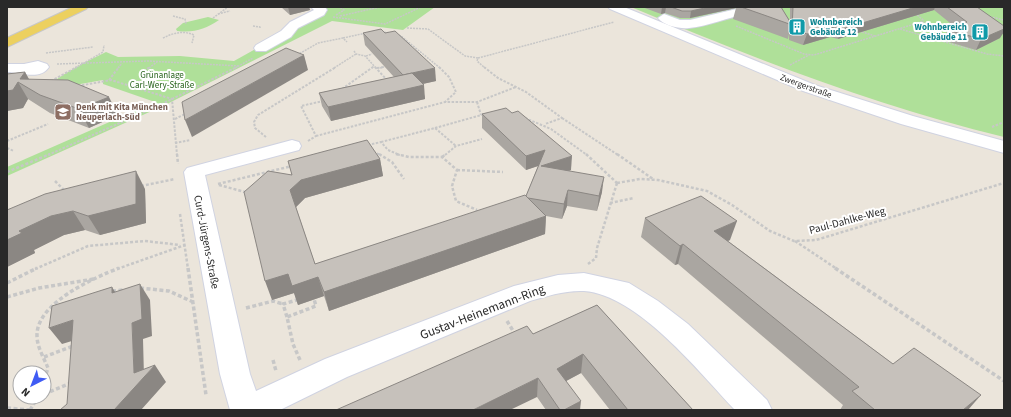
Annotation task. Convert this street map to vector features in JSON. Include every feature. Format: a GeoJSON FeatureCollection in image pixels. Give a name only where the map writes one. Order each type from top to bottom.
{"type":"FeatureCollection","features":[{"type":"Feature","properties":{"kind":"main road"},"geometry":{"type":"LineString","coordinates":[[7,43],[82,7]]}},
{"type":"Feature","properties":{"kind":"street"},"geometry":{"type":"LineString","coordinates":[[260,52],[286,34],[294,25],[320,12],[321,10],[317,7]]}},
{"type":"Feature","properties":{"kind":"street"},"geometry":{"type":"LineString","coordinates":[[636,7],[678,24],[685,25],[722,16],[774,7]]}},
{"type":"Feature","properties":{"kind":"street","name":"Zwergerstraße"},"geometry":{"type":"LineString","coordinates":[[616,14],[777,70],[859,105],[1004,147]]}},
{"type":"Feature","properties":{"kind":"street"},"geometry":{"type":"LineString","coordinates":[[7,68],[24,68],[22,71],[25,72],[45,68]]}},
{"type":"Feature","properties":{"kind":"street"},"geometry":{"type":"LineString","coordinates":[[180,176],[294,156]]}},
{"type":"Feature","properties":{"kind":"street","name":"Curd-Jürgens-Straße"},"geometry":{"type":"LineString","coordinates":[[180,176],[235,374],[247,410]]}},
{"type":"Feature","properties":{"kind":"street","name":"Gustav-Heinemann-Ring"},"geometry":{"type":"LineString","coordinates":[[247,410],[336,368],[523,293],[558,284],[584,282],[620,290],[648,308],[678,332],[756,410]]}},
{"type":"Feature","properties":{"kind":"path"},"geometry":{"type":"LineString","coordinates":[[213,18],[228,7]]}},
{"type":"Feature","properties":{"kind":"path"},"geometry":{"type":"LineString","coordinates":[[327,19],[344,10],[339,7]]}},
{"type":"Feature","properties":{"kind":"path"},"geometry":{"type":"LineString","coordinates":[[337,17],[380,7]]}},
{"type":"Feature","properties":{"kind":"path"},"geometry":{"type":"LineString","coordinates":[[332,16],[385,24],[420,7]]}},
{"type":"Feature","properties":{"kind":"path"},"geometry":{"type":"LineString","coordinates":[[217,14],[230,11]]}},
{"type":"Feature","properties":{"kind":"path"},"geometry":{"type":"LineString","coordinates":[[912,11],[923,20],[921,22]]}},
{"type":"Feature","properties":{"kind":"path"},"geometry":{"type":"LineString","coordinates":[[407,28],[428,28],[465,56],[478,58],[616,14]]}},
{"type":"Feature","properties":{"kind":"path"},"geometry":{"type":"LineString","coordinates":[[981,14],[987,19]]}},
{"type":"Feature","properties":{"kind":"path"},"geometry":{"type":"LineString","coordinates":[[173,16],[185,19],[186,24]]}},
{"type":"Feature","properties":{"kind":"path"},"geometry":{"type":"LineString","coordinates":[[722,16],[740,29],[810,55],[817,55],[921,22],[955,28]]}},
{"type":"Feature","properties":{"kind":"path"},"geometry":{"type":"LineString","coordinates":[[986,16],[1004,20]]}},
{"type":"Feature","properties":{"kind":"path"},"geometry":{"type":"LineString","coordinates":[[253,26],[260,27],[260,29]]}},
{"type":"Feature","properties":{"kind":"path"},"geometry":{"type":"LineString","coordinates":[[854,29],[875,36]]}},
{"type":"Feature","properties":{"kind":"path"},"geometry":{"type":"LineString","coordinates":[[899,29],[987,54],[1004,56]]}},
{"type":"Feature","properties":{"kind":"path"},"geometry":{"type":"LineString","coordinates":[[163,38],[183,32],[191,33],[194,35],[194,40],[192,43]]}},
{"type":"Feature","properties":{"kind":"path"},"geometry":{"type":"LineString","coordinates":[[295,55],[318,43],[370,32]]}},
{"type":"Feature","properties":{"kind":"path"},"geometry":{"type":"LineString","coordinates":[[377,32],[389,32],[400,36],[433,61],[449,77],[456,92],[445,102]]}},
{"type":"Feature","properties":{"kind":"path"},"geometry":{"type":"LineString","coordinates":[[343,38],[347,42]]}},
{"type":"Feature","properties":{"kind":"path"},"geometry":{"type":"LineString","coordinates":[[45,68],[78,61],[82,63],[103,52],[104,45]]}},
{"type":"Feature","properties":{"kind":"path"},"geometry":{"type":"LineString","coordinates":[[45,68],[93,47]]}},
{"type":"Feature","properties":{"kind":"path"},"geometry":{"type":"LineString","coordinates":[[354,51],[356,54],[365,56],[372,54]]}},
{"type":"Feature","properties":{"kind":"path"},"geometry":{"type":"LineString","coordinates":[[7,172],[72,145],[172,99],[240,66],[260,52]]}},
{"type":"Feature","properties":{"kind":"path"},"geometry":{"type":"LineString","coordinates":[[269,139],[255,128],[254,122],[258,115],[356,54]]}},
{"type":"Feature","properties":{"kind":"path"},"geometry":{"type":"LineString","coordinates":[[777,70],[810,55]]}},
{"type":"Feature","properties":{"kind":"path"},"geometry":{"type":"LineString","coordinates":[[365,56],[391,85]]}},
{"type":"Feature","properties":{"kind":"path"},"geometry":{"type":"LineString","coordinates":[[478,58],[477,61],[498,78],[516,87],[581,129],[654,180]]}},
{"type":"Feature","properties":{"kind":"path"},"geometry":{"type":"LineString","coordinates":[[45,68],[82,63],[157,61],[240,66]]}},
{"type":"Feature","properties":{"kind":"path"},"geometry":{"type":"LineString","coordinates":[[130,86],[145,79],[140,76],[141,73],[157,61]]}},
{"type":"Feature","properties":{"kind":"path"},"geometry":{"type":"LineString","coordinates":[[109,80],[122,62]]}},
{"type":"Feature","properties":{"kind":"path"},"geometry":{"type":"LineString","coordinates":[[339,90],[357,80],[374,66]]}},
{"type":"Feature","properties":{"kind":"path"},"geometry":{"type":"LineString","coordinates":[[377,68],[384,67]]}},
{"type":"Feature","properties":{"kind":"path"},"geometry":{"type":"LineString","coordinates":[[387,80],[394,79]]}},
{"type":"Feature","properties":{"kind":"path"},"geometry":{"type":"LineString","coordinates":[[74,86],[109,80],[172,99]]}},
{"type":"Feature","properties":{"kind":"path"},"geometry":{"type":"LineString","coordinates":[[234,181],[294,156],[303,143],[316,136],[445,102],[477,102],[516,87]]}},
{"type":"Feature","properties":{"kind":"path"},"geometry":{"type":"LineString","coordinates":[[312,104],[326,97]]}},
{"type":"Feature","properties":{"kind":"path"},"geometry":{"type":"LineString","coordinates":[[135,187],[180,176],[175,143],[175,119],[172,99]]}},
{"type":"Feature","properties":{"kind":"path"},"geometry":{"type":"LineString","coordinates":[[316,136],[301,106],[325,100]]}},
{"type":"Feature","properties":{"kind":"path"},"geometry":{"type":"LineString","coordinates":[[477,102],[481,115]]}},
{"type":"Feature","properties":{"kind":"path"},"geometry":{"type":"LineString","coordinates":[[175,119],[190,111]]}},
{"type":"Feature","properties":{"kind":"path"},"geometry":{"type":"LineString","coordinates":[[361,147],[488,114]]}},
{"type":"Feature","properties":{"kind":"path"},"geometry":{"type":"LineString","coordinates":[[520,117],[544,124],[592,158],[617,183],[597,248],[596,258],[586,267],[584,282]]}},
{"type":"Feature","properties":{"kind":"path"},"geometry":{"type":"LineString","coordinates":[[544,124],[562,118]]}},
{"type":"Feature","properties":{"kind":"path"},"geometry":{"type":"LineString","coordinates":[[7,141],[48,124]]}},
{"type":"Feature","properties":{"kind":"path"},"geometry":{"type":"LineString","coordinates":[[435,128],[456,146]]}},
{"type":"Feature","properties":{"kind":"path"},"geometry":{"type":"LineString","coordinates":[[442,158],[456,146],[482,139]]}},
{"type":"Feature","properties":{"kind":"path"},"geometry":{"type":"LineString","coordinates":[[175,143],[190,140]]}},
{"type":"Feature","properties":{"kind":"path"},"geometry":{"type":"LineString","coordinates":[[381,142],[388,150],[396,154],[409,157],[442,158],[457,170],[503,172]]}},
{"type":"Feature","properties":{"kind":"path"},"geometry":{"type":"LineString","coordinates":[[7,148],[14,151]]}},
{"type":"Feature","properties":{"kind":"path"},"geometry":{"type":"LineString","coordinates":[[368,152],[383,156],[397,166],[404,179]]}},
{"type":"Feature","properties":{"kind":"path"},"geometry":{"type":"LineString","coordinates":[[457,170],[452,179],[451,190],[456,201],[477,210]]}},
{"type":"Feature","properties":{"kind":"path","name":"Paul-Dahlke-Weg"},"geometry":{"type":"LineString","coordinates":[[617,183],[640,178],[682,184],[707,191],[732,205],[770,231],[794,241],[816,240],[1004,183]]}},
{"type":"Feature","properties":{"kind":"path"},"geometry":{"type":"LineString","coordinates":[[56,181],[70,195]]}},
{"type":"Feature","properties":{"kind":"path"},"geometry":{"type":"LineString","coordinates":[[147,187],[150,184]]}},
{"type":"Feature","properties":{"kind":"path"},"geometry":{"type":"LineString","coordinates":[[219,185],[245,192]]}},
{"type":"Feature","properties":{"kind":"path"},"geometry":{"type":"LineString","coordinates":[[610,203],[634,198]]}},
{"type":"Feature","properties":{"kind":"path"},"geometry":{"type":"LineString","coordinates":[[179,208],[206,395]]}},
{"type":"Feature","properties":{"kind":"path"},"geometry":{"type":"LineString","coordinates":[[7,283],[53,260],[88,246],[145,241],[172,246],[184,245]]}},
{"type":"Feature","properties":{"kind":"path"},"geometry":{"type":"LineString","coordinates":[[794,241],[1004,381]]}},
{"type":"Feature","properties":{"kind":"path"},"geometry":{"type":"LineString","coordinates":[[47,365],[39,350],[37,331],[48,311],[73,291],[127,264],[184,245]]}},
{"type":"Feature","properties":{"kind":"path"},"geometry":{"type":"LineString","coordinates":[[7,297],[39,288],[99,278]]}},
{"type":"Feature","properties":{"kind":"path"},"geometry":{"type":"LineString","coordinates":[[108,292],[126,289]]}},
{"type":"Feature","properties":{"kind":"path"},"geometry":{"type":"LineString","coordinates":[[133,289],[169,292],[193,302]]}},
{"type":"Feature","properties":{"kind":"path"},"geometry":{"type":"LineString","coordinates":[[287,317],[316,306],[314,299]]}},
{"type":"Feature","properties":{"kind":"path"},"geometry":{"type":"LineString","coordinates":[[246,308],[273,301],[283,304],[297,300]]}},
{"type":"Feature","properties":{"kind":"path"},"geometry":{"type":"LineString","coordinates":[[283,304],[293,344],[297,351]]}},
{"type":"Feature","properties":{"kind":"path"},"geometry":{"type":"LineString","coordinates":[[48,311],[55,308]]}},
{"type":"Feature","properties":{"kind":"path"},"geometry":{"type":"LineString","coordinates":[[511,327],[519,339]]}},
{"type":"Feature","properties":{"kind":"path"},"geometry":{"type":"LineString","coordinates":[[44,357],[80,343]]}},
{"type":"Feature","properties":{"kind":"path"},"geometry":{"type":"LineString","coordinates":[[52,391],[75,382]]}},
{"type":"Feature","properties":{"kind":"path"},"geometry":{"type":"LineString","coordinates":[[7,408],[30,410]]}},
{"type":"Feature","properties":{"kind":"green space","name":"Grünanlage Carl-Wery-Straße"},"geometry":{"type":"Polygon","coordinates":[[[322,7],[435,7],[403,30],[332,21],[165,105],[7,176],[7,167],[155,102],[103,84],[103,80],[41,91],[80,65],[106,52],[118,57],[180,56],[234,61],[304,22],[322,7]]]}},
{"type":"Feature","properties":{"kind":"green space"},"geometry":{"type":"Polygon","coordinates":[[[631,7],[1004,7],[1004,137],[909,111],[815,80],[631,7]]]}},
{"type":"Feature","properties":{"kind":"green space"},"geometry":{"type":"Polygon","coordinates":[[[208,17],[219,20],[209,26],[195,31],[177,31],[176,29],[183,23],[208,17]]]}},
{"type":"Feature","properties":{"kind":"building"},"geometry":{"type":"Polygon","coordinates":[[[671,7],[709,7],[691,11],[682,11],[671,7]]]}},
{"type":"Feature","properties":{"kind":"building"},"geometry":{"type":"Polygon","coordinates":[[[741,7],[781,7],[792,25],[764,15],[741,7]]]}},
{"type":"Feature","properties":{"kind":"building"},"geometry":{"type":"Polygon","coordinates":[[[793,7],[916,7],[842,29],[834,26],[807,34],[792,29],[793,7]]]}},
{"type":"Feature","properties":{"kind":"building"},"geometry":{"type":"Polygon","coordinates":[[[947,7],[977,7],[1004,26],[1004,29],[981,39],[948,30],[967,22],[947,7]]]}},
{"type":"Feature","properties":{"kind":"building"},"geometry":{"type":"Polygon","coordinates":[[[381,29],[385,33],[395,31],[435,68],[403,75],[363,33],[381,29]]]}},
{"type":"Feature","properties":{"kind":"building"},"geometry":{"type":"Polygon","coordinates":[[[286,48],[304,55],[185,120],[182,102],[286,48]]]}},
{"type":"Feature","properties":{"kind":"building"},"geometry":{"type":"Polygon","coordinates":[[[25,72],[20,79],[68,80],[109,97],[79,109],[40,95],[18,82],[13,90],[7,91],[7,74],[25,72]]]}},
{"type":"Feature","properties":{"kind":"building"},"geometry":{"type":"Polygon","coordinates":[[[412,73],[424,85],[328,107],[319,93],[412,73]]]}},
{"type":"Feature","properties":{"kind":"building"},"geometry":{"type":"Polygon","coordinates":[[[506,108],[512,113],[518,111],[572,156],[541,166],[604,177],[599,196],[568,190],[564,204],[528,198],[526,196],[545,150],[526,156],[482,114],[506,108]]]}},
{"type":"Feature","properties":{"kind":"building"},"geometry":{"type":"Polygon","coordinates":[[[367,140],[380,159],[301,180],[290,190],[315,264],[525,195],[546,216],[324,292],[318,277],[292,286],[288,274],[265,281],[244,192],[268,171],[292,175],[288,161],[367,140]]]}},
{"type":"Feature","properties":{"kind":"building"},"geometry":{"type":"Polygon","coordinates":[[[136,171],[136,204],[88,216],[73,211],[51,216],[19,231],[22,233],[7,240],[7,210],[45,194],[136,171]]]}},
{"type":"Feature","properties":{"kind":"building"},"geometry":{"type":"Polygon","coordinates":[[[701,196],[737,221],[714,231],[893,364],[914,348],[981,395],[963,410],[875,410],[852,391],[859,387],[683,244],[680,246],[645,218],[701,196]]]}},
{"type":"Feature","properties":{"kind":"building"},"geometry":{"type":"Polygon","coordinates":[[[140,284],[142,319],[132,323],[134,373],[155,365],[114,410],[60,410],[67,404],[73,320],[49,328],[52,306],[112,287],[112,293],[140,284]]]}},
{"type":"Feature","properties":{"kind":"building"},"geometry":{"type":"Polygon","coordinates":[[[597,305],[693,410],[628,410],[583,354],[557,369],[581,401],[564,410],[560,410],[538,378],[473,410],[336,410],[527,326],[533,334],[597,305]]]}},
{"type":"Feature","properties":{"kind":"place","name":"Wohnbereich Gebäude 12"},"geometry":{"type":"Point","coordinates":[797,27]}},
{"type":"Feature","properties":{"kind":"place","name":"Wohnbereich Gebäude 11"},"geometry":{"type":"Point","coordinates":[980,32]}},
{"type":"Feature","properties":{"kind":"place","name":"Denk mit Kita München Neuperlach-Süd"},"geometry":{"type":"Point","coordinates":[63,112]}}]}
